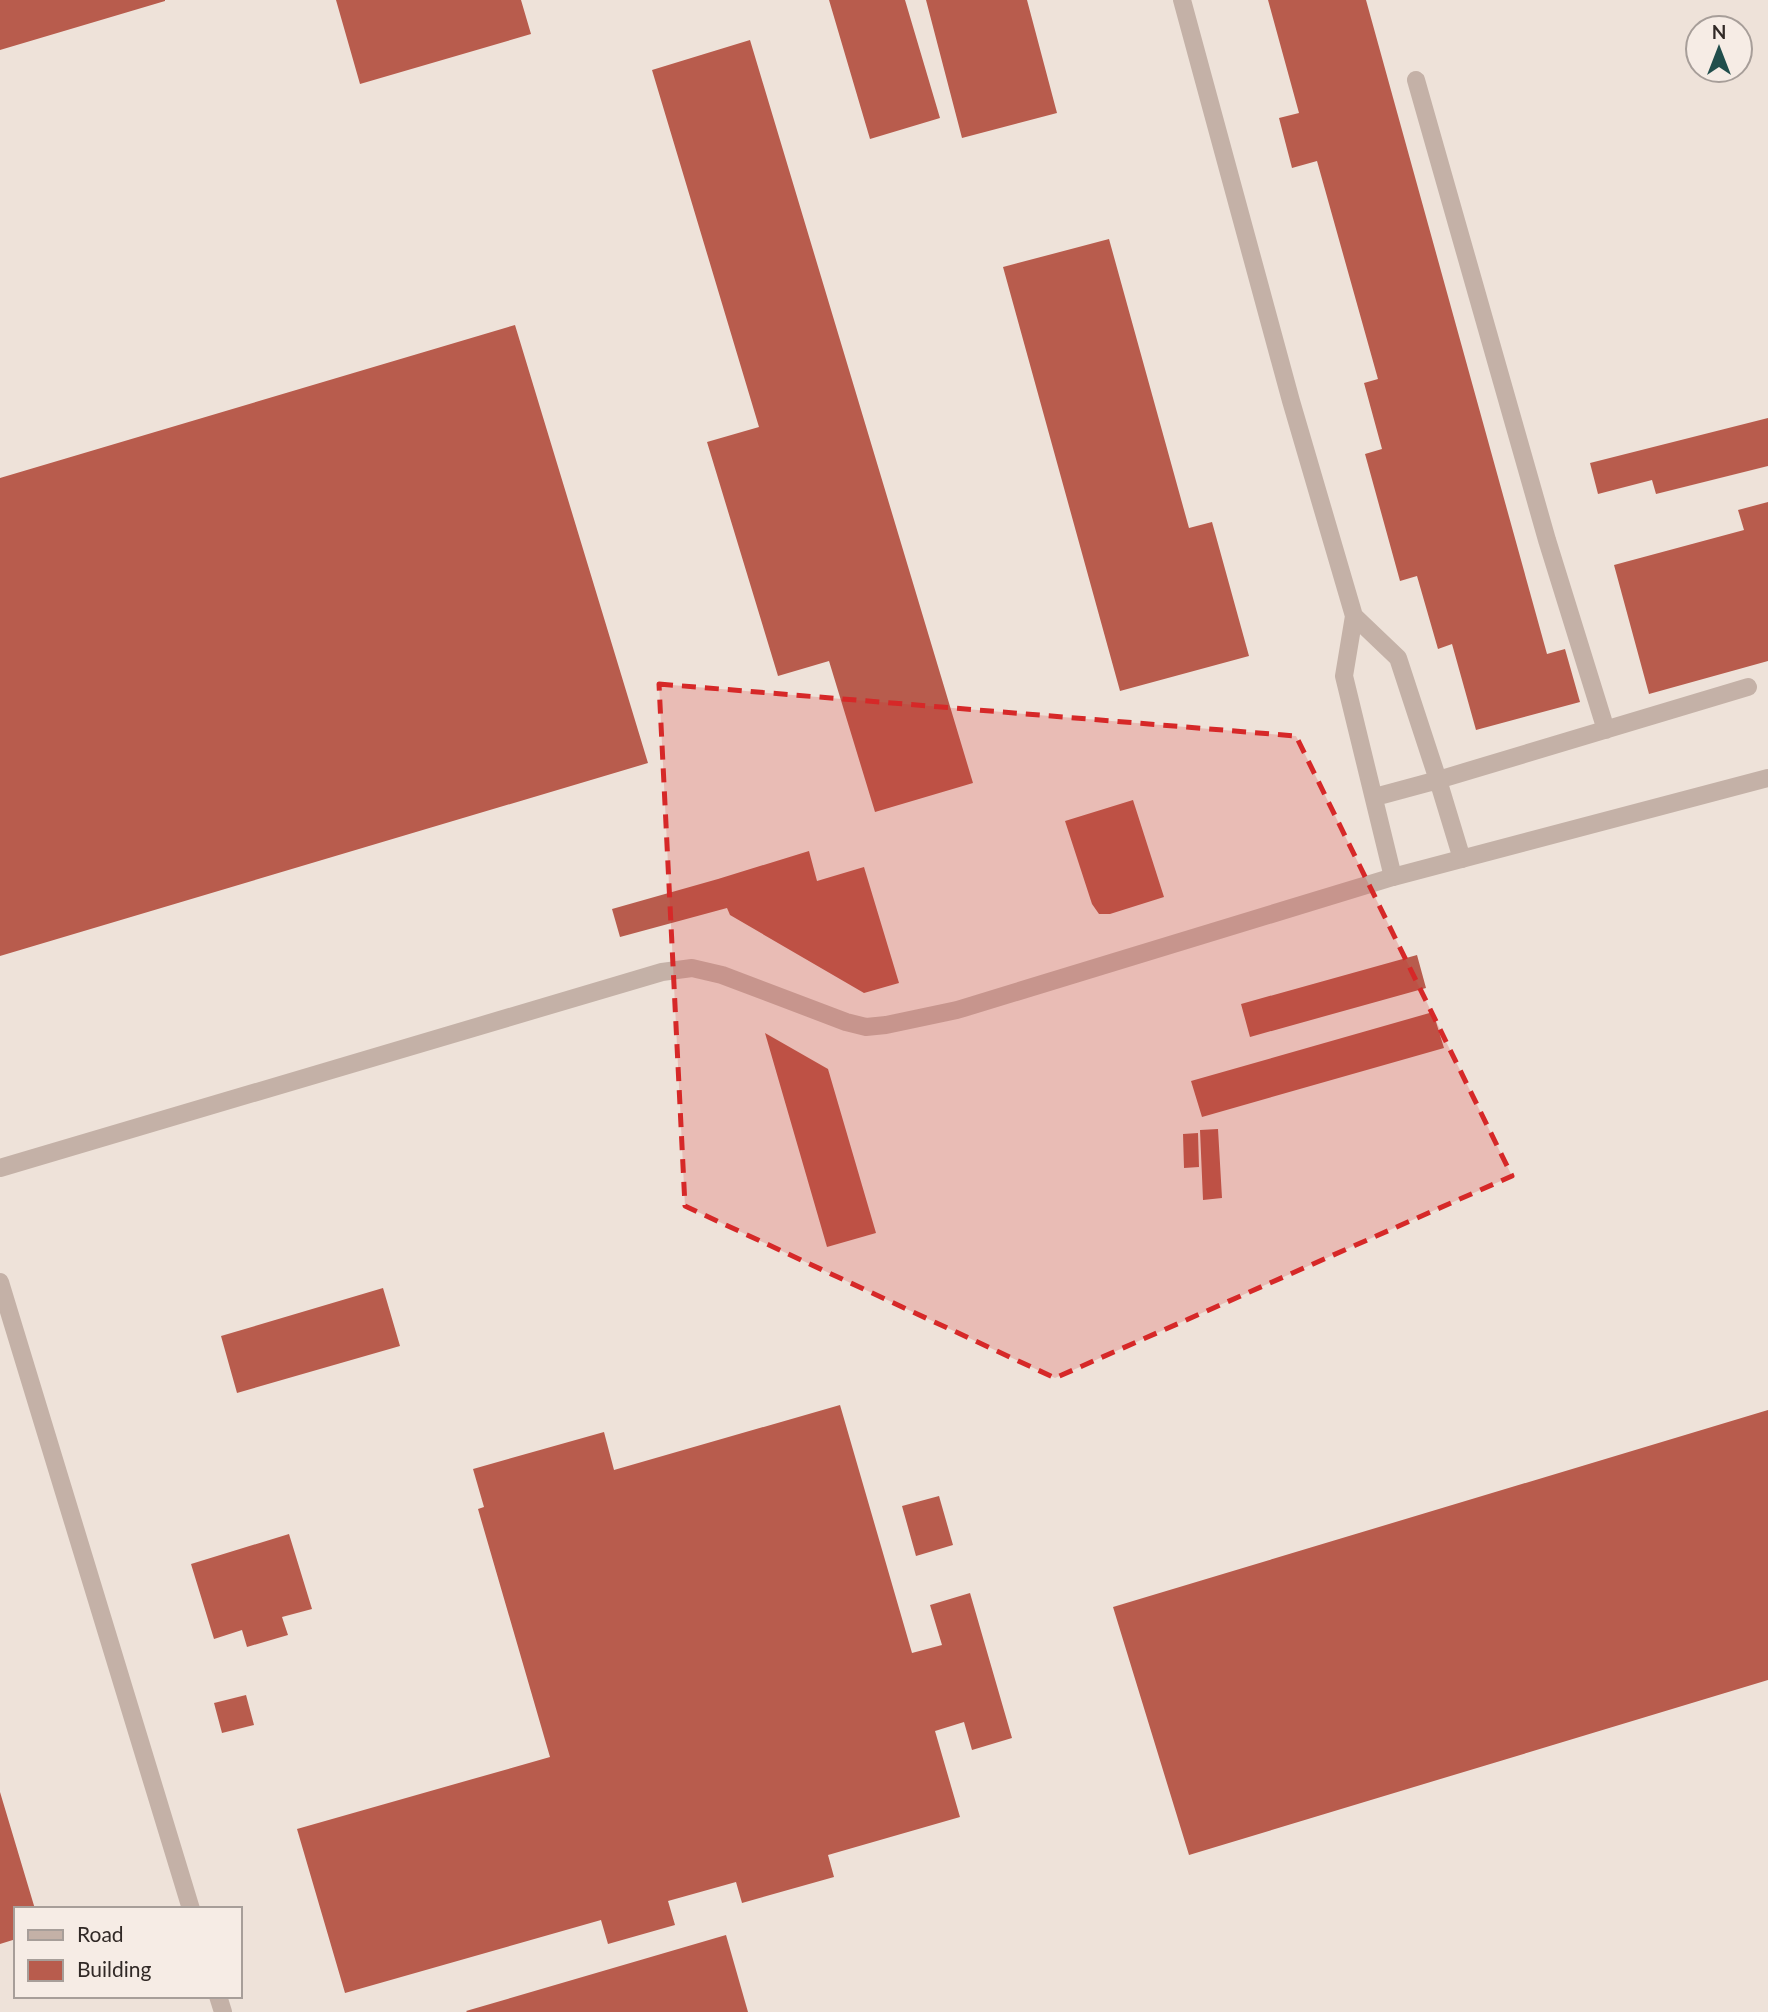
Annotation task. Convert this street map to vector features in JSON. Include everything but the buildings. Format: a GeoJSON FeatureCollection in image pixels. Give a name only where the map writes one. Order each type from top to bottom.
{"type":"FeatureCollection","features":[{"type":"Feature","properties":{"kind":"street"},"geometry":{"type":"LineString","coordinates":[[1182,0],[1291,401],[1354,616],[1344,676],[1393,877]]}},
{"type":"Feature","properties":{"kind":"street"},"geometry":{"type":"LineString","coordinates":[[1416,80],[1547,540],[1606,730]]}},
{"type":"Feature","properties":{"kind":"street"},"geometry":{"type":"LineString","coordinates":[[1354,616],[1398,658],[1462,859]]}},
{"type":"Feature","properties":{"kind":"street"},"geometry":{"type":"LineString","coordinates":[[1375,797],[1748,687]]}},
{"type":"Feature","properties":{"kind":"street"},"geometry":{"type":"LineString","coordinates":[[0,1168],[662,972],[692,968],[722,975],[866,1027],[957,1010],[1393,877],[1768,778]]}},
{"type":"Feature","properties":{"kind":"street"},"geometry":{"type":"LineString","coordinates":[[0,1282],[190,1907]]}},
{"type":"Feature","properties":{"kind":"highlighted area"},"geometry":{"type":"Polygon","coordinates":[[[659,684],[1296,736],[1512,1176],[1055,1378],[685,1206],[659,684]]]}}]}
